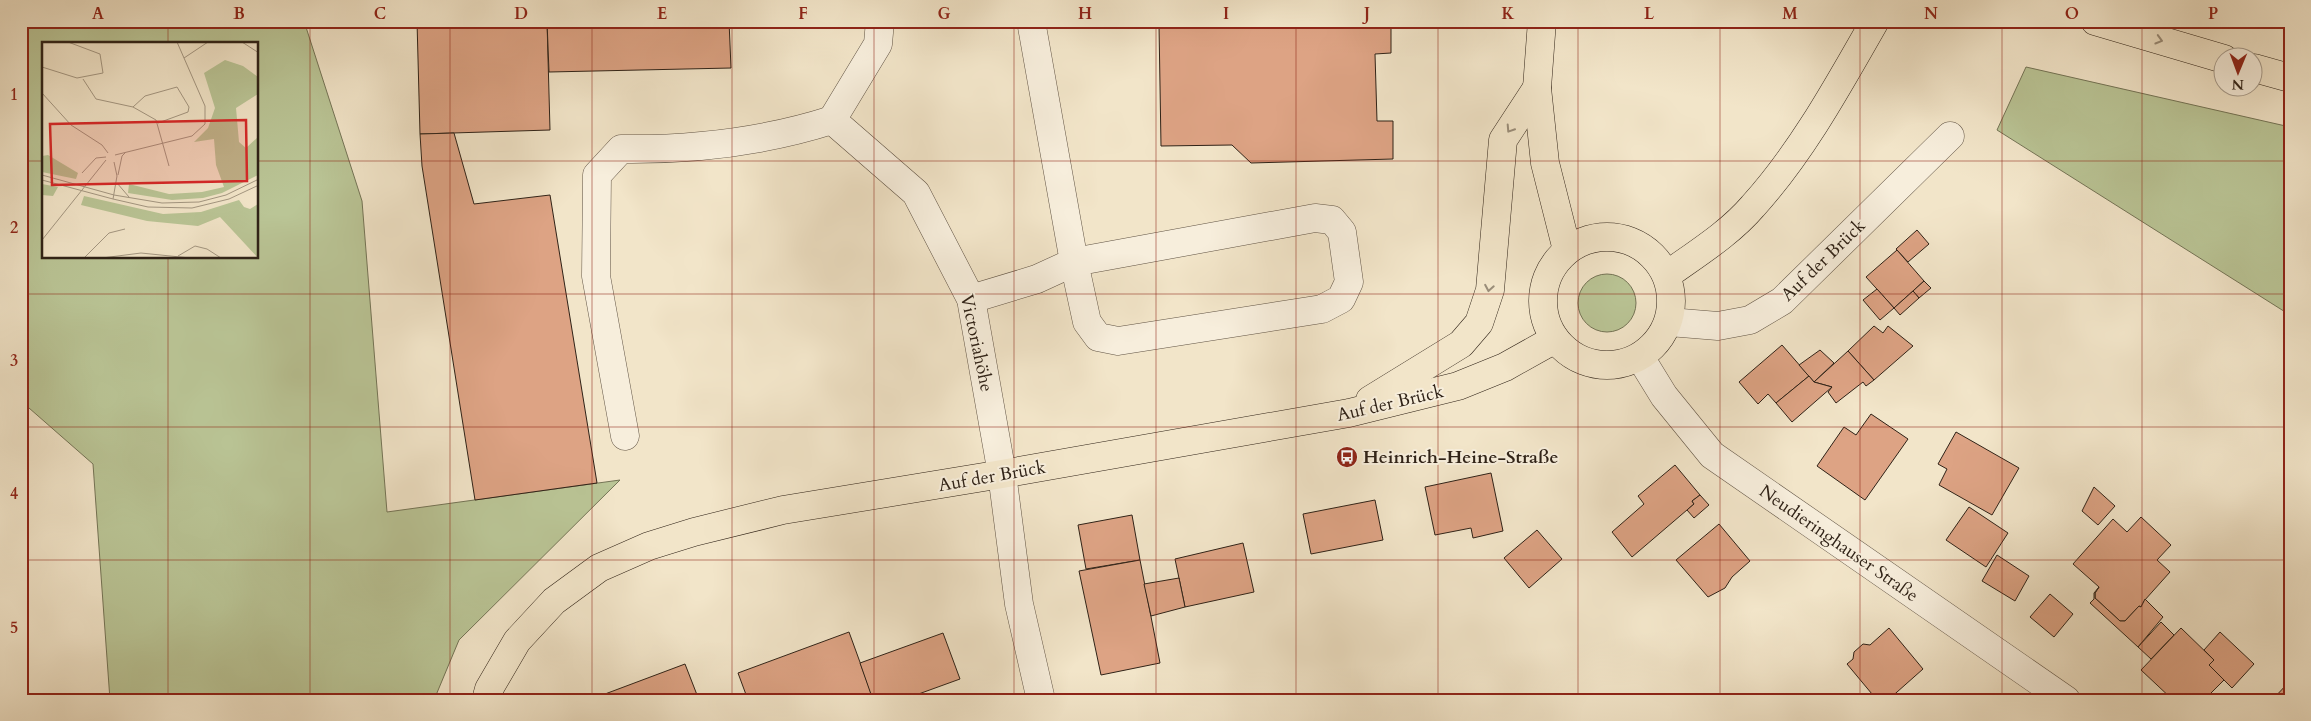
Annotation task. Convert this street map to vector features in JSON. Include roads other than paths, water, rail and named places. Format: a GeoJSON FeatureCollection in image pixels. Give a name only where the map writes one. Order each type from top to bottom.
{"type":"FeatureCollection","features":[{"type":"Feature","properties":{"kind":"main road"},"geometry":{"type":"LineString","coordinates":[[1542,21],[1536,88],[1545,163],[1567,250]]}},
{"type":"Feature","properties":{"kind":"main road"},"geometry":{"type":"LineString","coordinates":[[1667,276],[1716,241],[1753,207],[1794,153],[1876,21]]}},
{"type":"Feature","properties":{"kind":"main road"},"geometry":{"type":"LineString","coordinates":[[2095,21],[2214,56]]}},
{"type":"Feature","properties":{"kind":"main road"},"geometry":{"type":"LineString","coordinates":[[2264,71],[2290,78]]}},
{"type":"Feature","properties":{"kind":"main road"},"geometry":{"type":"LineString","coordinates":[[1349,413],[1461,344],[1479,323],[1490,290],[1503,140],[1536,88]]}},
{"type":"Feature","properties":{"kind":"main road"},"geometry":{"type":"LineString","coordinates":[[1611,236],[1634,243],[1654,256],[1667,276],[1671,290],[1672,306],[1669,322],[1655,344],[1640,357],[1612,365],[1590,363],[1571,354],[1555,339],[1544,317],[1543,293],[1551,269],[1567,250],[1588,240],[1611,236]]}},
{"type":"Feature","properties":{"kind":"main road","name":"Auf der Brück"},"geometry":{"type":"LineString","coordinates":[[486,700],[489,689],[517,641],[554,601],[599,568],[649,546],[694,532],[783,510],[1002,474],[1349,413],[1458,386],[1505,367],[1555,339]]}},
{"type":"Feature","properties":{"kind":"street"},"geometry":{"type":"LineString","coordinates":[[625,436],[596,276],[597,174],[621,149],[726,145],[793,132],[832,120],[878,44],[880,21]]}},
{"type":"Feature","properties":{"kind":"street"},"geometry":{"type":"LineString","coordinates":[[971,299],[1037,279],[1074,262],[1315,218],[1332,220],[1342,232],[1349,282],[1341,299],[1322,309],[1118,341],[1098,336],[1087,322],[1074,262],[1031,21]]}},
{"type":"Feature","properties":{"kind":"street","name":"Victoriahöhe"},"geometry":{"type":"LineString","coordinates":[[832,120],[916,193],[971,299],[1002,474]]}},
{"type":"Feature","properties":{"kind":"street","name":"Auf der Brück"},"geometry":{"type":"LineString","coordinates":[[1669,322],[1718,326],[1750,320],[1782,301],[1950,136]]}},
{"type":"Feature","properties":{"kind":"street","name":"Neudieringhauser Straße"},"geometry":{"type":"LineString","coordinates":[[1640,357],[1664,396],[1712,454],[2066,700]]}},
{"type":"Feature","properties":{"kind":"street"},"geometry":{"type":"LineString","coordinates":[[1002,474],[1019,604],[1040,700]]}},
{"type":"Feature","properties":{"kind":"place","name":"Heinrich-Heine-Straße"},"geometry":{"type":"Point","coordinates":[1347,457]}}]}
